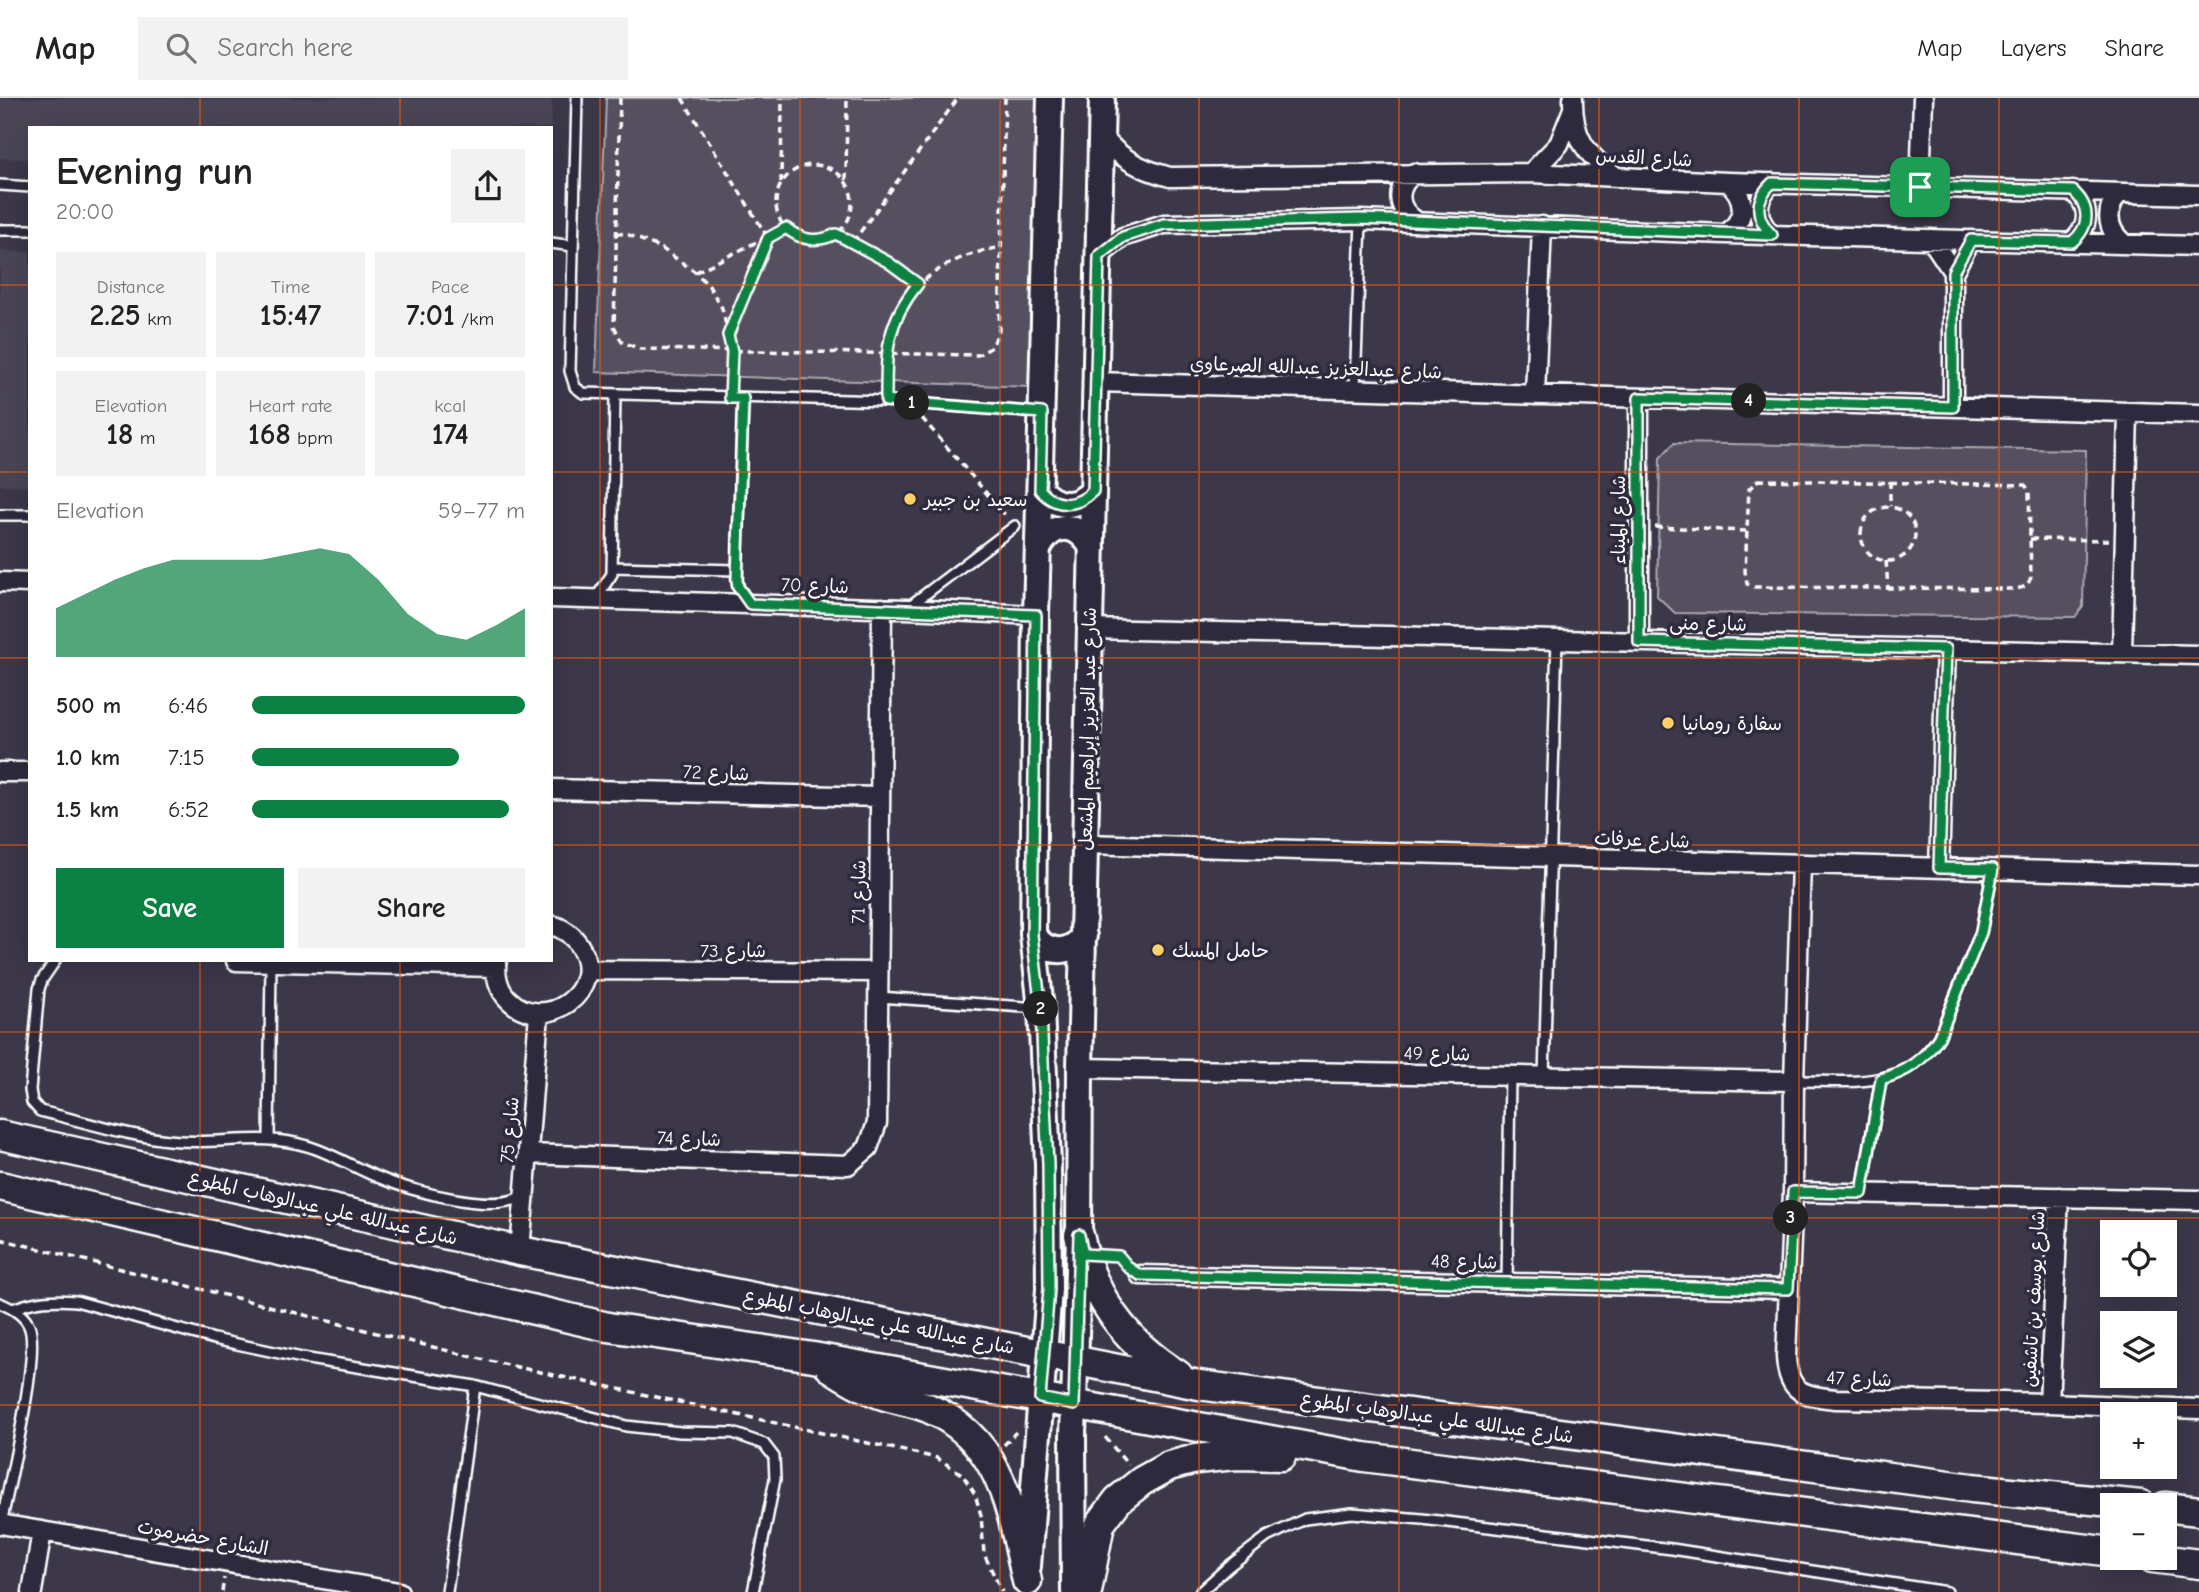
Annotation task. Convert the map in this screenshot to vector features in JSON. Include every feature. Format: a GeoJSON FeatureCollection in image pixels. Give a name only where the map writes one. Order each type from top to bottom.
{"type":"FeatureCollection","features":[{"type":"Feature","properties":{"kind":"main road"},"geometry":{"type":"LineString","coordinates":[[1019,1588],[1049,1289],[1048,1178],[1041,1009],[1032,935],[1036,615],[1051,99]]}},
{"type":"Feature","properties":{"kind":"main road","name":"شارع عبد العزيز إبراهيم المشعل"},"geometry":{"type":"LineString","coordinates":[[1074,1592],[1074,1405],[1081,1244],[1080,1068],[1084,844],[1101,99]]}},
{"type":"Feature","properties":{"kind":"main road"},"geometry":{"type":"LineString","coordinates":[[1040,490],[1056,503],[1066,505],[1076,503],[1093,491]]}},
{"type":"Feature","properties":{"kind":"main road"},"geometry":{"type":"LineString","coordinates":[[1038,549],[1043,538],[1053,531],[1065,528],[1076,530],[1086,538],[1092,548]]}},
{"type":"Feature","properties":{"kind":"main road"},"geometry":{"type":"LineString","coordinates":[[1032,935],[1039,944],[1059,951],[1069,949],[1084,936]]}},
{"type":"Feature","properties":{"kind":"main road","name":"شارع عبدالله علي عبدالوهاب المطوع"},"geometry":{"type":"LineString","coordinates":[[0,1135],[520,1251],[1199,1385],[1972,1488],[2100,1501]]}},
{"type":"Feature","properties":{"kind":"main road"},"geometry":{"type":"LineString","coordinates":[[0,1186],[608,1326],[813,1357],[1364,1457],[2100,1550]]}},
{"type":"Feature","properties":{"kind":"main road"},"geometry":{"type":"LineString","coordinates":[[1081,1244],[1105,1306],[1130,1338],[1162,1365],[1199,1385]]}},
{"type":"Feature","properties":{"kind":"main road"},"geometry":{"type":"LineString","coordinates":[[813,1357],[878,1393],[925,1407],[947,1417],[975,1440],[991,1459],[1006,1493],[1019,1588]]}},
{"type":"Feature","properties":{"kind":"main road"},"geometry":{"type":"LineString","coordinates":[[1087,1592],[1100,1524],[1118,1500],[1169,1465],[1235,1455],[1364,1457]]}},
{"type":"Feature","properties":{"kind":"main road"},"geometry":{"type":"LineString","coordinates":[[2177,1508],[2199,1511]]}},
{"type":"Feature","properties":{"kind":"main road"},"geometry":{"type":"LineString","coordinates":[[2177,1561],[2199,1563]]}},
{"type":"Feature","properties":{"kind":"street"},"geometry":{"type":"LineString","coordinates":[[1920,187],[1923,98]]}},
{"type":"Feature","properties":{"kind":"street"},"geometry":{"type":"LineString","coordinates":[[1531,173],[1559,144],[1573,103]]}},
{"type":"Feature","properties":{"kind":"street"},"geometry":{"type":"LineString","coordinates":[[1573,103],[1581,143],[1592,159],[1615,176]]}},
{"type":"Feature","properties":{"kind":"street","name":"شارع القدس"},"geometry":{"type":"LineString","coordinates":[[1101,135],[1112,150],[1128,163],[1148,172],[1170,177],[1531,173],[1728,182],[2199,195]]}},
{"type":"Feature","properties":{"kind":"street"},"geometry":{"type":"LineString","coordinates":[[1414,173],[1401,188],[1399,198],[1407,215],[1416,221]]}},
{"type":"Feature","properties":{"kind":"street"},"geometry":{"type":"LineString","coordinates":[[1726,234],[1735,228],[1742,209],[1736,189],[1728,182]]}},
{"type":"Feature","properties":{"kind":"street"},"geometry":{"type":"LineString","coordinates":[[1772,183],[1764,190],[1758,209],[1759,219],[1772,235]]}},
{"type":"Feature","properties":{"kind":"street"},"geometry":{"type":"LineString","coordinates":[[2072,242],[2085,227],[2087,217],[2085,207],[2073,191]]}},
{"type":"Feature","properties":{"kind":"street"},"geometry":{"type":"LineString","coordinates":[[2119,192],[2109,209],[2108,219],[2110,229],[2123,243]]}},
{"type":"Feature","properties":{"kind":"street"},"geometry":{"type":"LineString","coordinates":[[1099,256],[1123,237],[1164,224],[1361,219],[1726,234],[2199,246]]}},
{"type":"Feature","properties":{"kind":"street"},"geometry":{"type":"LineString","coordinates":[[1535,395],[1542,226]]}},
{"type":"Feature","properties":{"kind":"street"},"geometry":{"type":"LineString","coordinates":[[1931,239],[1953,272]]}},
{"type":"Feature","properties":{"kind":"street"},"geometry":{"type":"LineString","coordinates":[[1953,407],[1953,272],[1971,240]]}},
{"type":"Feature","properties":{"kind":"street","name":"شارع عبدالعزيز عبدالله الصرعاوي"},"geometry":{"type":"LineString","coordinates":[[1096,382],[2199,414]]}},
{"type":"Feature","properties":{"kind":"street","name":"شارع الميناء"},"geometry":{"type":"LineString","coordinates":[[1639,398],[1639,642]]}},
{"type":"Feature","properties":{"kind":"street"},"geometry":{"type":"LineString","coordinates":[[2122,653],[2128,412]]}},
{"type":"Feature","properties":{"kind":"street"},"geometry":{"type":"LineString","coordinates":[[0,582],[28,583]]}},
{"type":"Feature","properties":{"kind":"street","name":"شارع 70"},"geometry":{"type":"LineString","coordinates":[[553,598],[1036,615]]}},
{"type":"Feature","properties":{"kind":"street","name":"شارع 71"},"geometry":{"type":"LineString","coordinates":[[848,1165],[868,1148],[877,1123],[882,608]]}},
{"type":"Feature","properties":{"kind":"street","name":"شارع منى"},"geometry":{"type":"LineString","coordinates":[[1090,629],[2199,655]]}},
{"type":"Feature","properties":{"kind":"street"},"geometry":{"type":"LineString","coordinates":[[1939,868],[1946,649]]}},
{"type":"Feature","properties":{"kind":"street"},"geometry":{"type":"LineString","coordinates":[[0,772],[28,772]]}},
{"type":"Feature","properties":{"kind":"street","name":"شارع 72"},"geometry":{"type":"LineString","coordinates":[[553,789],[880,797]]}},
{"type":"Feature","properties":{"kind":"street","name":"شارع عرفات"},"geometry":{"type":"LineString","coordinates":[[1084,844],[2199,875]]}},
{"type":"Feature","properties":{"kind":"street","name":"شارع 47"},"geometry":{"type":"LineString","coordinates":[[1801,864],[1786,1367],[1798,1392],[1811,1397],[1836,1399],[2199,1409]]}},
{"type":"Feature","properties":{"kind":"street"},"geometry":{"type":"LineString","coordinates":[[271,962],[496,964],[499,984],[508,999],[522,1010],[539,1014],[557,1011],[572,1002],[583,987],[587,970],[584,953],[575,937],[553,925]]}},
{"type":"Feature","properties":{"kind":"street","name":"شارع 73"},"geometry":{"type":"LineString","coordinates":[[587,970],[878,972]]}},
{"type":"Feature","properties":{"kind":"street","name":"شارع 75"},"geometry":{"type":"LineString","coordinates":[[520,1251],[539,1014]]}},
{"type":"Feature","properties":{"kind":"street","name":"شارع 49"},"geometry":{"type":"LineString","coordinates":[[1080,1068],[1794,1081]]}},
{"type":"Feature","properties":{"kind":"street","name":"شارع 74"},"geometry":{"type":"LineString","coordinates":[[528,1154],[848,1165]]}},
{"type":"Feature","properties":{"kind":"street","name":"شارع يوسف بن تاشفين"},"geometry":{"type":"LineString","coordinates":[[1793,1192],[2199,1200]]}},
{"type":"Feature","properties":{"kind":"street","name":"شارع يوسف بن تاشفين"},"geometry":{"type":"LineString","coordinates":[[2049,1403],[2059,1198]]}},
{"type":"Feature","properties":{"kind":"street","name":"شارع 48"},"geometry":{"type":"LineString","coordinates":[[1140,1275],[1788,1289]]}},
{"type":"Feature","properties":{"kind":"street","name":"الشارع حضرموت"},"geometry":{"type":"LineString","coordinates":[[0,1524],[399,1592]]}},
{"type":"Feature","properties":{"kind":"street"},"geometry":{"type":"LineString","coordinates":[[32,1592],[42,1531]]}},
{"type":"Feature","properties":{"kind":"lane"},"geometry":{"type":"LineString","coordinates":[[577,98],[571,380],[583,393],[886,401],[1042,413]]}},
{"type":"Feature","properties":{"kind":"lane"},"geometry":{"type":"LineString","coordinates":[[0,185],[28,187]]}},
{"type":"Feature","properties":{"kind":"lane"},"geometry":{"type":"LineString","coordinates":[[1355,390],[1361,219]]}},
{"type":"Feature","properties":{"kind":"lane"},"geometry":{"type":"LineString","coordinates":[[0,230],[28,230]]}},
{"type":"Feature","properties":{"kind":"lane"},"geometry":{"type":"LineString","coordinates":[[553,243],[573,246]]}},
{"type":"Feature","properties":{"kind":"lane"},"geometry":{"type":"LineString","coordinates":[[595,600],[608,583],[612,567],[615,395]]}},
{"type":"Feature","properties":{"kind":"lane"},"geometry":{"type":"LineString","coordinates":[[743,398],[737,570],[738,587],[750,604]]}},
{"type":"Feature","properties":{"kind":"lane"},"geometry":{"type":"LineString","coordinates":[[0,515],[28,515]]}},
{"type":"Feature","properties":{"kind":"lane"},"geometry":{"type":"LineString","coordinates":[[906,609],[1015,526]]}},
{"type":"Feature","properties":{"kind":"lane"},"geometry":{"type":"LineString","coordinates":[[612,567],[737,570]]}},
{"type":"Feature","properties":{"kind":"lane"},"geometry":{"type":"LineString","coordinates":[[1544,1077],[1557,639]]}},
{"type":"Feature","properties":{"kind":"lane"},"geometry":{"type":"LineString","coordinates":[[1794,1081],[1881,1079],[1899,1074],[1929,1053],[1939,1037],[1981,932],[1993,869]]}},
{"type":"Feature","properties":{"kind":"lane"},"geometry":{"type":"LineString","coordinates":[[54,962],[42,980],[37,1005],[30,1090],[32,1102],[40,1111],[159,1139],[269,1139],[307,1146],[380,1179],[468,1202],[502,1202],[521,1197],[525,1192]]}},
{"type":"Feature","properties":{"kind":"lane"},"geometry":{"type":"LineString","coordinates":[[269,1139],[271,962]]}},
{"type":"Feature","properties":{"kind":"lane"},"geometry":{"type":"LineString","coordinates":[[878,998],[1041,1009]]}},
{"type":"Feature","properties":{"kind":"lane"},"geometry":{"type":"LineString","coordinates":[[1507,1283],[1510,1076]]}},
{"type":"Feature","properties":{"kind":"lane"},"geometry":{"type":"LineString","coordinates":[[1862,1193],[1881,1079]]}},
{"type":"Feature","properties":{"kind":"lane"},"geometry":{"type":"LineString","coordinates":[[13,1309],[33,1301],[76,1301],[214,1339],[475,1386],[626,1426],[680,1432],[733,1433],[764,1444],[774,1457],[775,1479],[752,1592]]}},
{"type":"Feature","properties":{"kind":"lane"},"geometry":{"type":"LineString","coordinates":[[0,1303],[13,1309],[30,1327],[33,1356],[0,1524]]}},
{"type":"Feature","properties":{"kind":"lane"},"geometry":{"type":"LineString","coordinates":[[447,1592],[475,1386]]}},
{"type":"Feature","properties":{"kind":"lane"},"geometry":{"type":"LineString","coordinates":[[1200,1592],[1267,1537],[1305,1519],[1352,1513],[1672,1549],[1958,1592]]}},
{"type":"Feature","properties":{"kind":"path"},"geometry":{"type":"LineString","coordinates":[[620,98],[614,326],[622,342],[640,349],[978,355],[992,347],[999,330],[1005,98]]}},
{"type":"Feature","properties":{"kind":"path"},"geometry":{"type":"LineString","coordinates":[[682,98],[768,238]]}},
{"type":"Feature","properties":{"kind":"path"},"geometry":{"type":"LineString","coordinates":[[780,186],[790,173],[804,167],[820,165],[835,171],[846,182],[851,194],[852,207],[848,220],[836,234],[826,239],[804,239],[786,228],[777,210],[782,98]]}},
{"type":"Feature","properties":{"kind":"path"},"geometry":{"type":"LineString","coordinates":[[846,182],[847,98]]}},
{"type":"Feature","properties":{"kind":"path"},"geometry":{"type":"LineString","coordinates":[[853,242],[958,98]]}},
{"type":"Feature","properties":{"kind":"path"},"geometry":{"type":"LineString","coordinates":[[696,272],[786,228]]}},
{"type":"Feature","properties":{"kind":"path"},"geometry":{"type":"LineString","coordinates":[[616,233],[629,235],[661,248],[696,272],[709,286],[722,308],[732,351],[730,398]]}},
{"type":"Feature","properties":{"kind":"path"},"geometry":{"type":"LineString","coordinates":[[836,234],[918,284]]}},
{"type":"Feature","properties":{"kind":"path"},"geometry":{"type":"LineString","coordinates":[[728,335],[768,238]]}},
{"type":"Feature","properties":{"kind":"path"},"geometry":{"type":"LineString","coordinates":[[886,401],[886,354],[896,317],[918,284],[938,268],[970,253],[1002,247]]}},
{"type":"Feature","properties":{"kind":"path"},"geometry":{"type":"LineString","coordinates":[[910,403],[1015,526]]}},
{"type":"Feature","properties":{"kind":"path"},"geometry":{"type":"LineString","coordinates":[[1758,480],[1890,481],[2025,485],[2029,491],[2031,577],[2028,585],[2022,589],[1754,587],[1747,584],[1749,489],[1758,480]]}},
{"type":"Feature","properties":{"kind":"path"},"geometry":{"type":"LineString","coordinates":[[1890,481],[1890,506]]}},
{"type":"Feature","properties":{"kind":"path"},"geometry":{"type":"LineString","coordinates":[[1890,506],[1906,513],[1912,519],[1916,536],[1903,557],[1886,561],[1870,555],[1861,541],[1860,532],[1862,523],[1873,510],[1890,506]]}},
{"type":"Feature","properties":{"kind":"path"},"geometry":{"type":"LineString","coordinates":[[1639,526],[1747,531]]}},
{"type":"Feature","properties":{"kind":"path"},"geometry":{"type":"LineString","coordinates":[[2030,539],[2125,541]]}},
{"type":"Feature","properties":{"kind":"path"},"geometry":{"type":"LineString","coordinates":[[1886,561],[1888,588]]}},
{"type":"Feature","properties":{"kind":"path"},"geometry":{"type":"LineString","coordinates":[[0,1239],[485,1360],[937,1458],[962,1474],[975,1494],[981,1515],[984,1554],[1019,1588]]}},
{"type":"Feature","properties":{"kind":"path"},"geometry":{"type":"LineString","coordinates":[[1081,1244],[1119,1256],[1129,1268],[1140,1275]]}},
{"type":"Feature","properties":{"kind":"path"},"geometry":{"type":"LineString","coordinates":[[1105,1437],[1142,1481]]}},
{"type":"Feature","properties":{"kind":"shaded area"},"geometry":{"type":"Polygon","coordinates":[[[0,98],[552,98],[551,126],[28,126],[28,159],[0,158],[0,98]]]}},
{"type":"Feature","properties":{"kind":"shaded area"},"geometry":{"type":"Polygon","coordinates":[[[606,98],[1044,98],[1033,387],[596,372],[606,98]]]}},
{"type":"Feature","properties":{"kind":"shaded area"},"geometry":{"type":"Polygon","coordinates":[[[0,251],[28,252],[28,486],[0,485],[0,251]]]}},
{"type":"Feature","properties":{"kind":"shaded area"},"geometry":{"type":"Polygon","coordinates":[[[1674,443],[2086,450],[2083,607],[2075,617],[1675,613],[1657,596],[1660,458],[1674,443]]]}},
{"type":"Feature","properties":{"kind":"place","name":"سعيد بن جبير"},"geometry":{"type":"Point","coordinates":[910,499]}},
{"type":"Feature","properties":{"kind":"place","name":"سفارة رومانيا"},"geometry":{"type":"Point","coordinates":[1668,723]}},
{"type":"Feature","properties":{"kind":"place","name":"حامل المسك"},"geometry":{"type":"Point","coordinates":[1158,950]}},
{"type":"Feature","properties":{"kind":"route"},"geometry":{"type":"LineString","coordinates":[[1772,183],[1920,187],[2073,191],[2085,207],[2087,217],[2085,227],[2072,242],[1971,240],[1953,272],[1953,407],[1639,398],[1639,642],[1946,649],[1939,868],[1993,869],[1981,932],[1939,1037],[1929,1053],[1915,1065],[1899,1074],[1881,1079],[1862,1193],[1793,1192],[1788,1289],[1140,1275],[1129,1268],[1119,1256],[1083,1254],[1079,1235],[1074,1405],[1040,1398],[1049,1289],[1048,1164],[1041,1009],[1032,935],[1036,615],[750,604],[738,587],[737,579],[743,398],[730,398],[732,351],[728,335],[768,238],[786,228],[794,235],[815,241],[836,234],[888,262],[918,284],[900,308],[888,337],[886,401],[1042,413],[1040,490],[1047,498],[1066,505],[1085,499],[1093,491],[1099,256],[1123,237],[1141,229],[1164,224],[1361,219],[1772,235],[1759,219],[1758,209],[1759,199],[1772,183]]}}]}
